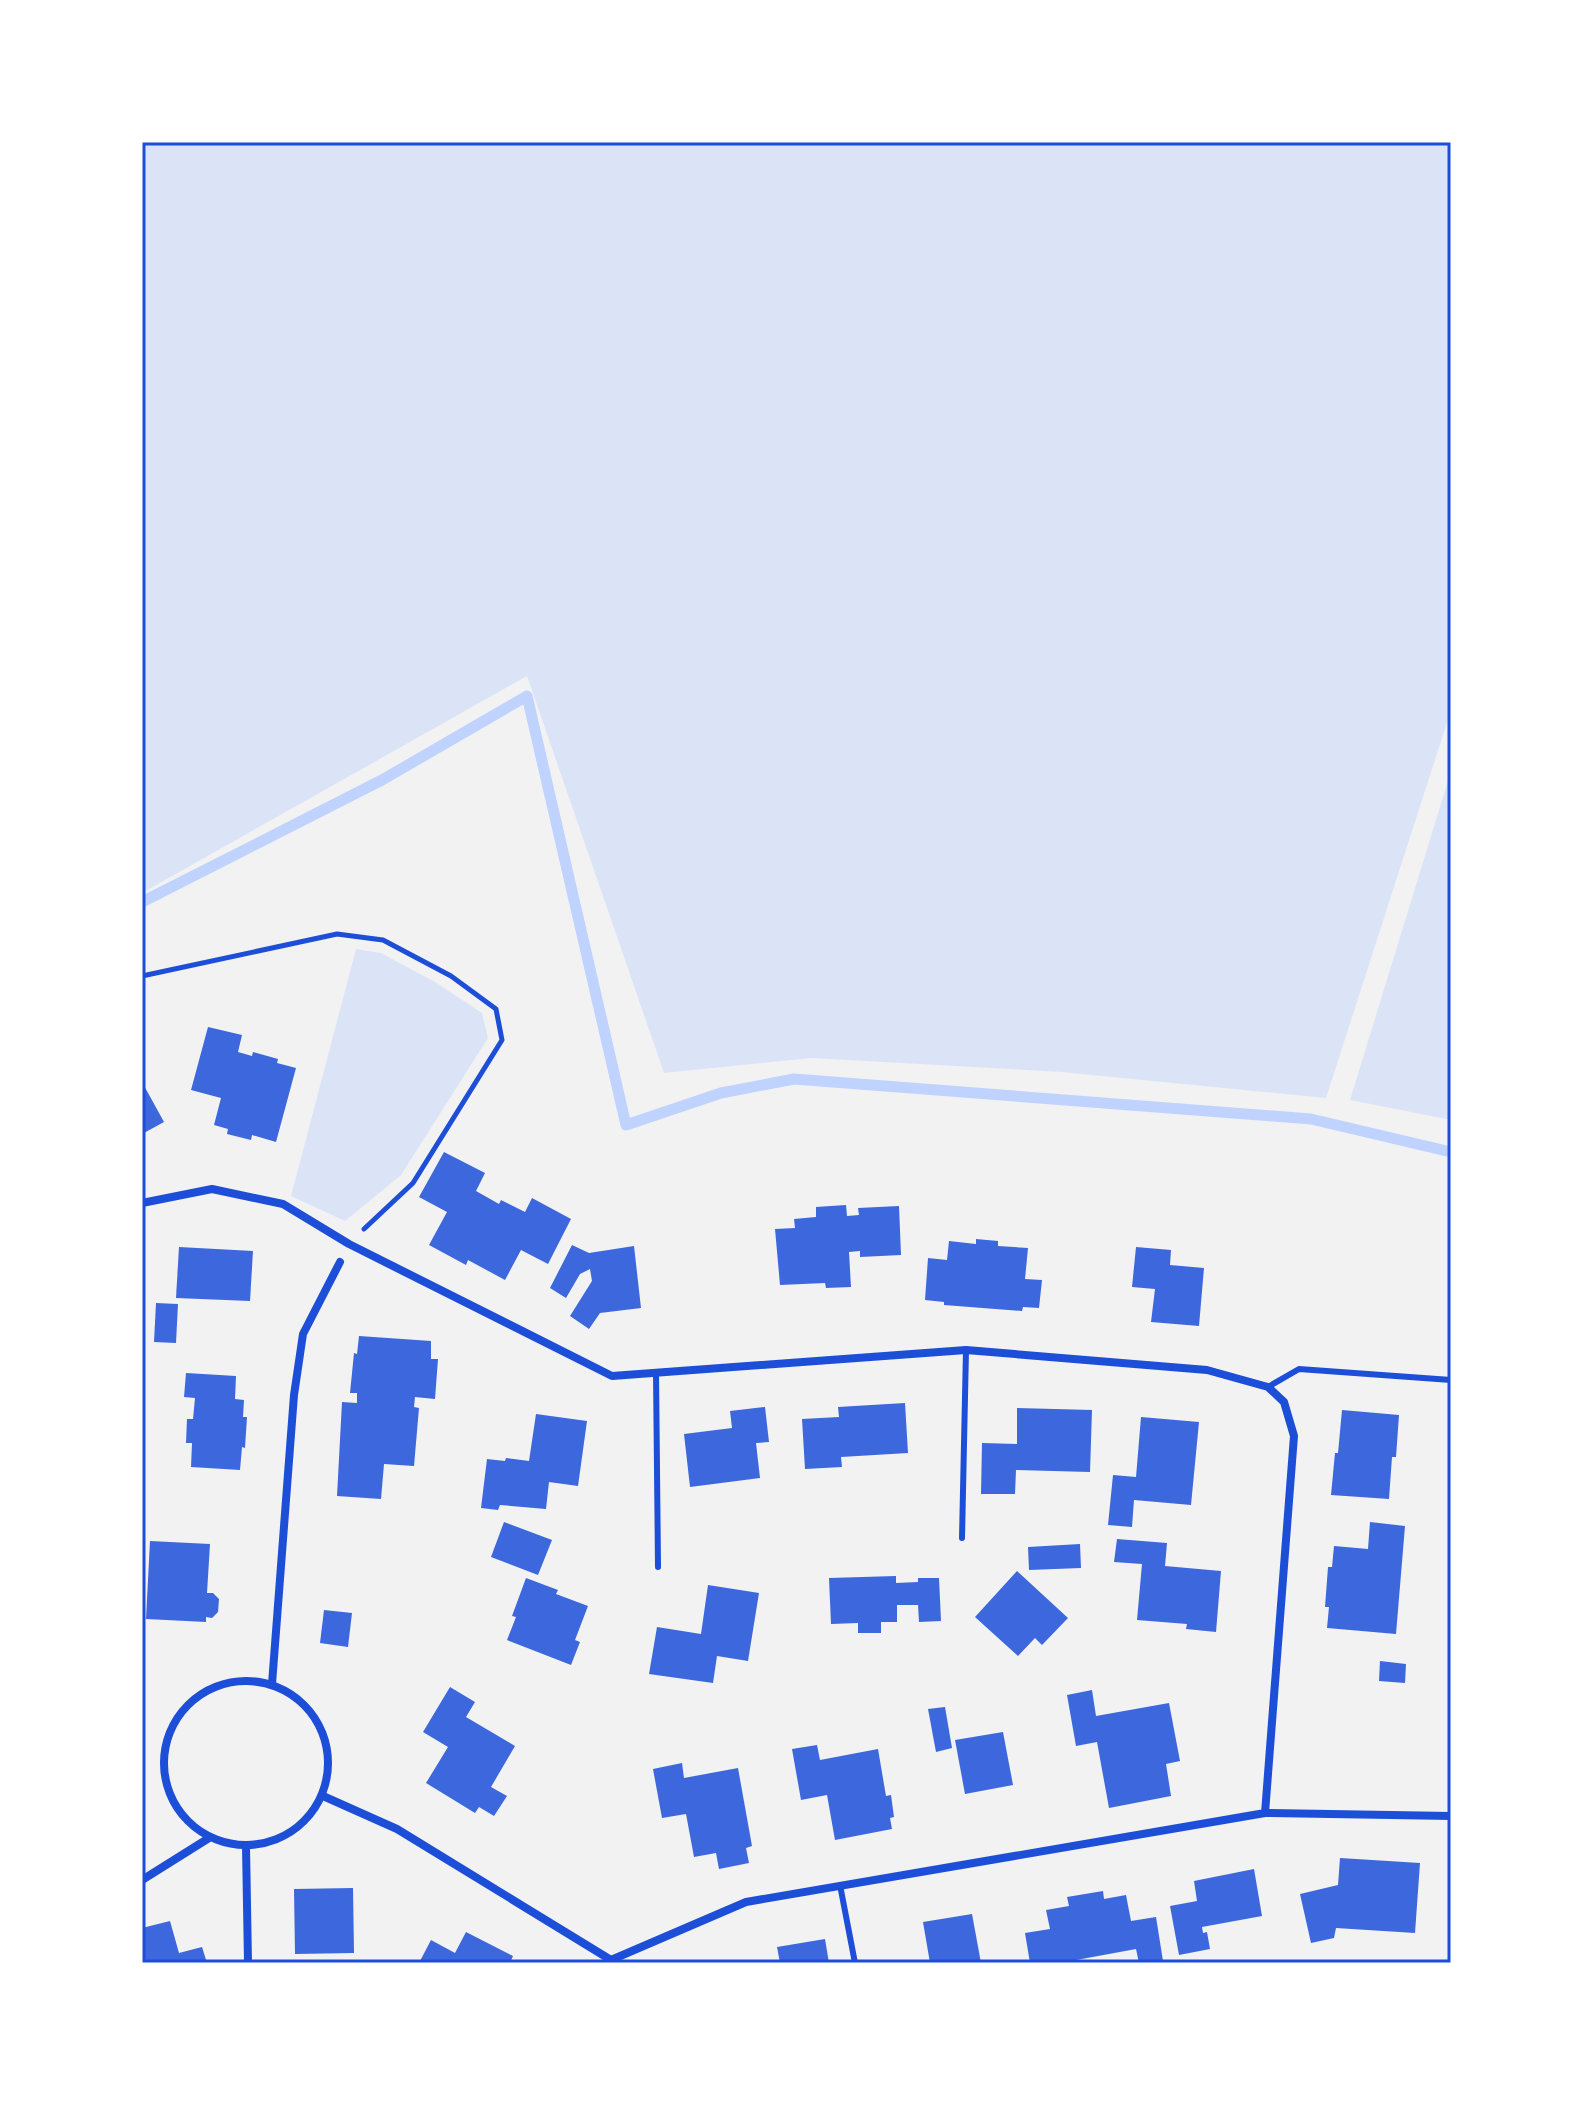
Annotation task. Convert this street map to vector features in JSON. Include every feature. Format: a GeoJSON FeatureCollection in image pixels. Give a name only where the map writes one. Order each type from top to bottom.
{"type":"FeatureCollection","features":[{"type":"Feature","properties":{"kind":"street"},"geometry":{"type":"LineString","coordinates":[[142,1203],[212,1189],[283,1204],[349,1244],[612,1376],[966,1350],[1207,1370],[1268,1387],[1284,1402],[1294,1436],[1265,1813]]}},
{"type":"Feature","properties":{"kind":"street"},"geometry":{"type":"LineString","coordinates":[[272,1684],[294,1395],[303,1334],[340,1262]]}},
{"type":"Feature","properties":{"kind":"street"},"geometry":{"type":"LineString","coordinates":[[231,1682],[272,1684],[301,1701],[322,1729],[329,1762],[323,1796],[304,1822],[278,1840],[246,1846],[209,1838],[178,1811],[163,1773],[169,1732],[193,1699],[231,1682]]}},
{"type":"Feature","properties":{"kind":"street"},"geometry":{"type":"LineString","coordinates":[[323,1796],[397,1829],[610,1962],[746,1902],[840,1885],[1265,1813],[1451,1816]]}},
{"type":"Feature","properties":{"kind":"street"},"geometry":{"type":"LineString","coordinates":[[142,1880],[209,1838]]}},
{"type":"Feature","properties":{"kind":"street"},"geometry":{"type":"LineString","coordinates":[[246,1846],[248,1963]]}},
{"type":"Feature","properties":{"kind":"lane"},"geometry":{"type":"LineString","coordinates":[[962,1538],[966,1350]]}},
{"type":"Feature","properties":{"kind":"lane"},"geometry":{"type":"LineString","coordinates":[[1268,1387],[1299,1369],[1451,1380]]}},
{"type":"Feature","properties":{"kind":"lane"},"geometry":{"type":"LineString","coordinates":[[656,1372],[658,1567]]}},
{"type":"Feature","properties":{"kind":"lane"},"geometry":{"type":"LineString","coordinates":[[840,1885],[855,1963]]}},
{"type":"Feature","properties":{"kind":"path"},"geometry":{"type":"LineString","coordinates":[[142,976],[337,934],[383,940],[451,976],[496,1009],[502,1040],[413,1183],[349,1244]]}},
{"type":"Feature","properties":{"kind":"shaded area"},"geometry":{"type":"Polygon","coordinates":[[[142,142],[1451,142],[1451,710],[1326,1098],[1061,1072],[811,1058],[664,1073],[527,676],[142,893],[142,142]]]}},
{"type":"Feature","properties":{"kind":"shaded area"},"geometry":{"type":"Polygon","coordinates":[[[1451,771],[1451,1120],[1350,1100],[1451,771]]]}},
{"type":"Feature","properties":{"kind":"shaded area"},"geometry":{"type":"Polygon","coordinates":[[[356,949],[381,953],[435,982],[482,1013],[488,1038],[401,1175],[345,1221],[291,1196],[356,949]]]}},
{"type":"Feature","properties":{"kind":"building"},"geometry":{"type":"Polygon","coordinates":[[[208,1027],[242,1035],[238,1052],[252,1056],[253,1052],[296,1068],[276,1142],[252,1135],[251,1140],[227,1134],[228,1129],[214,1125],[221,1098],[191,1090],[208,1027]]]}},
{"type":"Feature","properties":{"kind":"building"},"geometry":{"type":"Polygon","coordinates":[[[142,1082],[164,1122],[142,1134],[142,1082]]]}},
{"type":"Feature","properties":{"kind":"building"},"geometry":{"type":"Polygon","coordinates":[[[444,1152],[485,1173],[476,1191],[499,1204],[501,1200],[525,1212],[532,1198],[571,1219],[548,1264],[521,1250],[505,1280],[468,1260],[466,1265],[429,1245],[447,1212],[419,1197],[444,1152]]]}},
{"type":"Feature","properties":{"kind":"building"},"geometry":{"type":"Polygon","coordinates":[[[846,1205],[847,1216],[859,1215],[858,1208],[899,1206],[901,1255],[860,1257],[860,1251],[849,1252],[851,1287],[826,1288],[825,1283],[780,1285],[775,1229],[795,1228],[794,1219],[816,1217],[816,1207],[846,1205]]]}},
{"type":"Feature","properties":{"kind":"building"},"geometry":{"type":"Polygon","coordinates":[[[976,1239],[998,1241],[998,1246],[1028,1248],[1025,1279],[1042,1280],[1039,1308],[1023,1307],[1022,1311],[944,1305],[944,1302],[925,1300],[928,1258],[947,1260],[949,1241],[976,1244],[976,1239]]]}},
{"type":"Feature","properties":{"kind":"building"},"geometry":{"type":"Polygon","coordinates":[[[572,1245],[589,1253],[634,1246],[641,1308],[600,1313],[589,1329],[570,1316],[592,1281],[590,1269],[580,1274],[566,1298],[550,1288],[572,1245]]]}},
{"type":"Feature","properties":{"kind":"building"},"geometry":{"type":"Polygon","coordinates":[[[179,1247],[253,1251],[250,1301],[176,1298],[179,1247]]]}},
{"type":"Feature","properties":{"kind":"building"},"geometry":{"type":"Polygon","coordinates":[[[1136,1247],[1171,1250],[1170,1265],[1204,1268],[1199,1326],[1151,1322],[1155,1289],[1132,1287],[1136,1247]]]}},
{"type":"Feature","properties":{"kind":"building"},"geometry":{"type":"Polygon","coordinates":[[[156,1303],[178,1304],[176,1343],[154,1342],[156,1303]]]}},
{"type":"Feature","properties":{"kind":"building"},"geometry":{"type":"Polygon","coordinates":[[[359,1336],[431,1341],[431,1359],[438,1359],[435,1399],[415,1397],[414,1407],[419,1408],[414,1466],[384,1464],[381,1499],[337,1496],[342,1402],[357,1403],[357,1393],[350,1393],[359,1336]]]}},
{"type":"Feature","properties":{"kind":"building"},"geometry":{"type":"Polygon","coordinates":[[[186,1373],[236,1376],[235,1399],[244,1400],[243,1417],[247,1417],[240,1470],[191,1467],[192,1443],[186,1443],[187,1419],[193,1419],[195,1398],[184,1397],[186,1373]]]}},
{"type":"Feature","properties":{"kind":"building"},"geometry":{"type":"Polygon","coordinates":[[[905,1403],[908,1453],[841,1457],[842,1467],[805,1469],[802,1419],[839,1417],[838,1407],[905,1403]]]}},
{"type":"Feature","properties":{"kind":"building"},"geometry":{"type":"Polygon","coordinates":[[[765,1407],[769,1442],[756,1443],[760,1478],[690,1487],[684,1434],[732,1428],[730,1411],[765,1407]]]}},
{"type":"Feature","properties":{"kind":"building"},"geometry":{"type":"Polygon","coordinates":[[[1017,1408],[1092,1410],[1090,1472],[1016,1470],[1015,1494],[981,1494],[982,1443],[1017,1444],[1017,1408]]]}},
{"type":"Feature","properties":{"kind":"building"},"geometry":{"type":"Polygon","coordinates":[[[1342,1410],[1399,1415],[1389,1499],[1331,1495],[1342,1410]]]}},
{"type":"Feature","properties":{"kind":"building"},"geometry":{"type":"Polygon","coordinates":[[[536,1414],[587,1421],[578,1486],[549,1482],[546,1509],[500,1505],[498,1510],[481,1508],[487,1459],[529,1461],[536,1414]]]}},
{"type":"Feature","properties":{"kind":"building"},"geometry":{"type":"Polygon","coordinates":[[[1141,1417],[1199,1422],[1191,1505],[1134,1500],[1132,1527],[1108,1525],[1113,1475],[1136,1477],[1141,1417]]]}},
{"type":"Feature","properties":{"kind":"building"},"geometry":{"type":"Polygon","coordinates":[[[504,1522],[552,1540],[538,1575],[491,1557],[504,1522]]]}},
{"type":"Feature","properties":{"kind":"building"},"geometry":{"type":"Polygon","coordinates":[[[1370,1522],[1405,1526],[1396,1634],[1327,1628],[1328,1567],[1332,1567],[1334,1546],[1368,1549],[1370,1522]]]}},
{"type":"Feature","properties":{"kind":"building"},"geometry":{"type":"Polygon","coordinates":[[[1117,1539],[1167,1543],[1165,1566],[1221,1571],[1216,1632],[1186,1629],[1187,1624],[1137,1620],[1142,1564],[1114,1562],[1117,1539]]]}},
{"type":"Feature","properties":{"kind":"building"},"geometry":{"type":"Polygon","coordinates":[[[150,1541],[210,1544],[207,1593],[213,1593],[219,1599],[218,1612],[212,1618],[206,1617],[206,1622],[146,1619],[150,1541]]]}},
{"type":"Feature","properties":{"kind":"building"},"geometry":{"type":"Polygon","coordinates":[[[1080,1544],[1081,1568],[1029,1570],[1028,1547],[1080,1544]]]}},
{"type":"Feature","properties":{"kind":"building"},"geometry":{"type":"Polygon","coordinates":[[[1017,1571],[1068,1618],[1042,1645],[1035,1638],[1018,1656],[975,1617],[1017,1571]]]}},
{"type":"Feature","properties":{"kind":"building"},"geometry":{"type":"Polygon","coordinates":[[[896,1576],[896,1583],[918,1582],[918,1578],[939,1578],[941,1621],[919,1622],[918,1605],[897,1605],[897,1622],[881,1622],[881,1633],[858,1633],[858,1623],[831,1624],[829,1578],[896,1576]]]}},
{"type":"Feature","properties":{"kind":"building"},"geometry":{"type":"Polygon","coordinates":[[[526,1578],[588,1606],[575,1640],[580,1642],[571,1665],[507,1640],[526,1578]]]}},
{"type":"Feature","properties":{"kind":"building"},"geometry":{"type":"Polygon","coordinates":[[[708,1585],[759,1593],[748,1661],[717,1656],[713,1683],[649,1674],[657,1627],[701,1634],[708,1585]]]}},
{"type":"Feature","properties":{"kind":"building"},"geometry":{"type":"Polygon","coordinates":[[[324,1610],[352,1613],[348,1647],[320,1643],[324,1610]]]}},
{"type":"Feature","properties":{"kind":"building"},"geometry":{"type":"Polygon","coordinates":[[[1380,1661],[1406,1664],[1405,1683],[1379,1681],[1380,1661]]]}},
{"type":"Feature","properties":{"kind":"building"},"geometry":{"type":"Polygon","coordinates":[[[450,1687],[475,1702],[466,1717],[515,1746],[491,1787],[507,1796],[494,1816],[479,1807],[475,1813],[426,1783],[448,1747],[423,1732],[450,1687]]]}},
{"type":"Feature","properties":{"kind":"building"},"geometry":{"type":"Polygon","coordinates":[[[1092,1690],[1096,1716],[1169,1703],[1180,1761],[1166,1764],[1171,1796],[1109,1808],[1097,1742],[1076,1746],[1067,1695],[1092,1690]]]}},
{"type":"Feature","properties":{"kind":"building"},"geometry":{"type":"Polygon","coordinates":[[[945,1707],[952,1748],[936,1752],[928,1709],[945,1707]]]}},
{"type":"Feature","properties":{"kind":"building"},"geometry":{"type":"Polygon","coordinates":[[[1003,1732],[1013,1785],[965,1794],[955,1740],[1003,1732]]]}},
{"type":"Feature","properties":{"kind":"building"},"geometry":{"type":"Polygon","coordinates":[[[817,1745],[820,1760],[878,1749],[886,1796],[891,1795],[892,1829],[835,1840],[827,1795],[801,1800],[792,1749],[817,1745]]]}},
{"type":"Feature","properties":{"kind":"building"},"geometry":{"type":"Polygon","coordinates":[[[682,1763],[684,1778],[738,1768],[752,1846],[746,1848],[749,1863],[719,1869],[716,1853],[694,1857],[686,1814],[662,1818],[653,1769],[682,1763]]]}},
{"type":"Feature","properties":{"kind":"building"},"geometry":{"type":"Polygon","coordinates":[[[1340,1858],[1420,1863],[1415,1933],[1336,1928],[1334,1938],[1311,1943],[1300,1894],[1338,1885],[1340,1858]]]}},
{"type":"Feature","properties":{"kind":"building"},"geometry":{"type":"Polygon","coordinates":[[[1254,1869],[1262,1916],[1202,1927],[1203,1933],[1207,1932],[1210,1949],[1179,1955],[1170,1906],[1197,1901],[1194,1881],[1254,1869]]]}},
{"type":"Feature","properties":{"kind":"building"},"geometry":{"type":"Polygon","coordinates":[[[353,1888],[354,1953],[295,1954],[294,1889],[353,1888]]]}},
{"type":"Feature","properties":{"kind":"building"},"geometry":{"type":"Polygon","coordinates":[[[1103,1891],[1104,1899],[1126,1895],[1131,1921],[1156,1917],[1163,1961],[1139,1963],[1136,1949],[1060,1963],[1030,1963],[1025,1933],[1050,1929],[1046,1910],[1069,1906],[1067,1897],[1103,1891]]]}},
{"type":"Feature","properties":{"kind":"building"},"geometry":{"type":"Polygon","coordinates":[[[972,1914],[981,1963],[930,1963],[923,1922],[972,1914]]]}},
{"type":"Feature","properties":{"kind":"building"},"geometry":{"type":"Polygon","coordinates":[[[170,1921],[179,1953],[202,1947],[207,1963],[142,1963],[142,1928],[170,1921]]]}},
{"type":"Feature","properties":{"kind":"building"},"geometry":{"type":"Polygon","coordinates":[[[466,1932],[513,1956],[510,1963],[419,1963],[431,1940],[455,1953],[466,1932]]]}},
{"type":"Feature","properties":{"kind":"building"},"geometry":{"type":"Polygon","coordinates":[[[825,1939],[829,1963],[780,1963],[777,1947],[825,1939]]]}},
{"type":"Feature","properties":{"kind":"waterway"},"geometry":{"type":"LineString","coordinates":[[142,902],[382,780],[527,696],[626,1125],[721,1093],[794,1079],[1311,1119],[1451,1152]]}}]}
